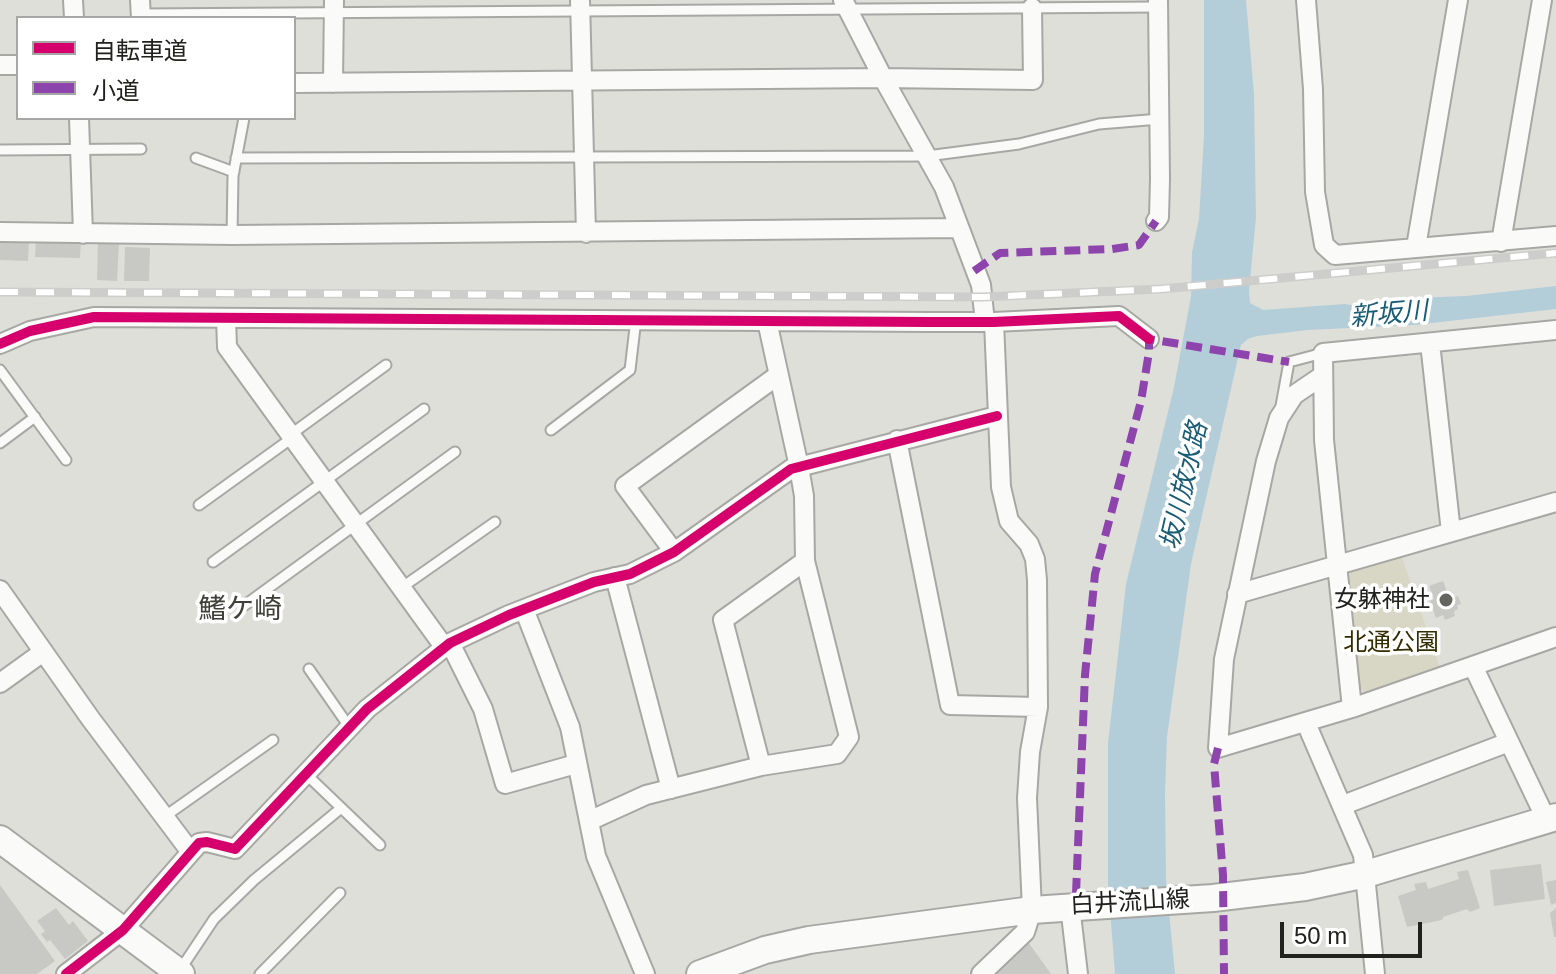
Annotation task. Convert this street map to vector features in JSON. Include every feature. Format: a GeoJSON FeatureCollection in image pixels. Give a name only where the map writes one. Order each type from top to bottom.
{"type":"FeatureCollection","features":[{"type":"Feature","properties":{"kind":"main road","name":"白井流山線"},"geometry":{"type":"LineString","coordinates":[[700,974],[765,950],[809,940],[1032,910],[1213,898],[1305,887],[1366,874],[1551,818]]}},
{"type":"Feature","properties":{"kind":"main road"},"geometry":{"type":"LineString","coordinates":[[0,839],[180,973]]}},
{"type":"Feature","properties":{"kind":"street"},"geometry":{"type":"LineString","coordinates":[[1306,0],[1313,89],[1315,192],[1324,245],[1335,255],[1556,236]]}},
{"type":"Feature","properties":{"kind":"street"},"geometry":{"type":"LineString","coordinates":[[1416,247],[1458,0]]}},
{"type":"Feature","properties":{"kind":"street"},"geometry":{"type":"LineString","coordinates":[[1501,242],[1542,0]]}},
{"type":"Feature","properties":{"kind":"street"},"geometry":{"type":"LineString","coordinates":[[1156,221],[1159,217],[1160,119],[1158,3]]}},
{"type":"Feature","properties":{"kind":"street"},"geometry":{"type":"LineString","coordinates":[[846,4],[944,187],[981,285],[989,322],[1001,487],[1009,521],[1029,544],[1035,559],[1038,707],[1031,740],[1027,798],[1032,910],[1025,932],[981,974]]}},
{"type":"Feature","properties":{"kind":"street"},"geometry":{"type":"LineString","coordinates":[[580,5],[586,233]]}},
{"type":"Feature","properties":{"kind":"street"},"geometry":{"type":"LineString","coordinates":[[333,83],[334,6]]}},
{"type":"Feature","properties":{"kind":"street"},"geometry":{"type":"LineString","coordinates":[[296,83],[883,78],[1033,80],[1032,8]]}},
{"type":"Feature","properties":{"kind":"street"},"geometry":{"type":"LineString","coordinates":[[79,120],[83,234]]}},
{"type":"Feature","properties":{"kind":"street"},"geometry":{"type":"LineString","coordinates":[[0,232],[232,235],[959,228]]}},
{"type":"Feature","properties":{"kind":"street"},"geometry":{"type":"LineString","coordinates":[[0,344],[30,331],[94,317],[989,322],[1119,316],[1149,339]]}},
{"type":"Feature","properties":{"kind":"street"},"geometry":{"type":"LineString","coordinates":[[226,318],[227,347],[354,525],[447,646],[483,709],[505,784],[576,764]]}},
{"type":"Feature","properties":{"kind":"street"},"geometry":{"type":"LineString","coordinates":[[589,821],[646,795],[761,766],[837,754],[849,737],[805,561],[804,496],[767,321]]}},
{"type":"Feature","properties":{"kind":"street"},"geometry":{"type":"LineString","coordinates":[[1352,708],[1324,440],[1323,353],[1556,330]]}},
{"type":"Feature","properties":{"kind":"street"},"geometry":{"type":"LineString","coordinates":[[1430,343],[1451,532]]}},
{"type":"Feature","properties":{"kind":"street"},"geometry":{"type":"LineString","coordinates":[[674,552],[625,486],[777,376]]}},
{"type":"Feature","properties":{"kind":"street"},"geometry":{"type":"LineString","coordinates":[[1322,376],[1294,395],[1279,418],[1251,524],[1224,659],[1218,748],[1352,708],[1556,637]]}},
{"type":"Feature","properties":{"kind":"street"},"geometry":{"type":"LineString","coordinates":[[66,974],[123,930],[199,843],[235,849],[367,709],[447,646],[524,609],[594,582],[630,574],[674,552],[791,469],[997,416]]}},
{"type":"Feature","properties":{"kind":"street"},"geometry":{"type":"LineString","coordinates":[[897,440],[950,705],[1038,707]]}},
{"type":"Feature","properties":{"kind":"street"},"geometry":{"type":"LineString","coordinates":[[1237,594],[1556,502]]}},
{"type":"Feature","properties":{"kind":"street"},"geometry":{"type":"LineString","coordinates":[[761,766],[723,620],[805,561]]}},
{"type":"Feature","properties":{"kind":"street"},"geometry":{"type":"LineString","coordinates":[[615,577],[671,789]]}},
{"type":"Feature","properties":{"kind":"street"},"geometry":{"type":"LineString","coordinates":[[0,590],[190,851]]}},
{"type":"Feature","properties":{"kind":"street"},"geometry":{"type":"LineString","coordinates":[[524,609],[570,727],[596,856],[645,974]]}},
{"type":"Feature","properties":{"kind":"street"},"geometry":{"type":"LineString","coordinates":[[0,683],[43,652]]}},
{"type":"Feature","properties":{"kind":"street"},"geometry":{"type":"LineString","coordinates":[[1473,666],[1509,742],[1551,818]]}},
{"type":"Feature","properties":{"kind":"street"},"geometry":{"type":"LineString","coordinates":[[1306,723],[1363,855],[1375,974]]}},
{"type":"Feature","properties":{"kind":"street"},"geometry":{"type":"LineString","coordinates":[[1343,805],[1509,742]]}},
{"type":"Feature","properties":{"kind":"street"},"geometry":{"type":"LineString","coordinates":[[1075,906],[1078,974]]}},
{"type":"Feature","properties":{"kind":"lane"},"geometry":{"type":"LineString","coordinates":[[141,11],[334,6],[846,4],[1032,8],[1158,3]]}},
{"type":"Feature","properties":{"kind":"lane"},"geometry":{"type":"LineString","coordinates":[[236,158],[927,156],[1019,144],[1099,124],[1160,119]]}},
{"type":"Feature","properties":{"kind":"lane"},"geometry":{"type":"LineString","coordinates":[[232,235],[234,172],[244,120]]}},
{"type":"Feature","properties":{"kind":"lane"},"geometry":{"type":"LineString","coordinates":[[0,150],[141,149]]}},
{"type":"Feature","properties":{"kind":"lane"},"geometry":{"type":"LineString","coordinates":[[196,158],[234,172]]}},
{"type":"Feature","properties":{"kind":"lane"},"geometry":{"type":"LineString","coordinates":[[551,430],[630,370],[636,319]]}},
{"type":"Feature","properties":{"kind":"lane"},"geometry":{"type":"LineString","coordinates":[[1279,418],[1289,362],[1323,353]]}},
{"type":"Feature","properties":{"kind":"lane"},"geometry":{"type":"LineString","coordinates":[[199,505],[386,365]]}},
{"type":"Feature","properties":{"kind":"lane"},"geometry":{"type":"LineString","coordinates":[[0,370],[66,460]]}},
{"type":"Feature","properties":{"kind":"lane"},"geometry":{"type":"LineString","coordinates":[[213,562],[424,409]]}},
{"type":"Feature","properties":{"kind":"lane"},"geometry":{"type":"LineString","coordinates":[[0,443],[35,417]]}},
{"type":"Feature","properties":{"kind":"lane"},"geometry":{"type":"LineString","coordinates":[[245,605],[455,452]]}},
{"type":"Feature","properties":{"kind":"lane"},"geometry":{"type":"LineString","coordinates":[[401,588],[495,522]]}},
{"type":"Feature","properties":{"kind":"lane"},"geometry":{"type":"LineString","coordinates":[[309,669],[350,728]]}},
{"type":"Feature","properties":{"kind":"lane"},"geometry":{"type":"LineString","coordinates":[[164,817],[273,740]]}},
{"type":"Feature","properties":{"kind":"lane"},"geometry":{"type":"LineString","coordinates":[[307,775],[380,845]]}},
{"type":"Feature","properties":{"kind":"lane"},"geometry":{"type":"LineString","coordinates":[[180,973],[214,919],[254,880],[340,809]]}},
{"type":"Feature","properties":{"kind":"lane"},"geometry":{"type":"LineString","coordinates":[[260,974],[340,893]]}},
{"type":"Feature","properties":{"kind":"green space","name":"北通公園"},"geometry":{"type":"Polygon","coordinates":[[[1402,557],[1440,668],[1364,692],[1358,685],[1346,576],[1351,570],[1402,557]]]}},
{"type":"Feature","properties":{"kind":"water"},"geometry":{"type":"Polygon","coordinates":[[[1204,0],[1246,0],[1254,94],[1256,217],[1250,303],[1263,310],[1345,304],[1364,307],[1412,298],[1466,296],[1556,286],[1556,309],[1414,325],[1308,330],[1257,336],[1241,345],[1191,564],[1167,737],[1166,880],[1175,974],[1115,974],[1108,884],[1108,743],[1126,584],[1174,387],[1191,296],[1192,252],[1199,219],[1204,135],[1204,0]]]}},
{"type":"Feature","properties":{"kind":"building"},"geometry":{"type":"Polygon","coordinates":[[[36,238],[81,239],[80,258],[35,257],[36,238]]]}},
{"type":"Feature","properties":{"kind":"building"},"geometry":{"type":"Polygon","coordinates":[[[0,241],[29,241],[28,261],[0,260],[0,241]]]}},
{"type":"Feature","properties":{"kind":"building"},"geometry":{"type":"Polygon","coordinates":[[[98,242],[119,243],[117,281],[97,280],[98,242]]]}},
{"type":"Feature","properties":{"kind":"building"},"geometry":{"type":"Polygon","coordinates":[[[125,247],[150,248],[149,281],[124,281],[125,247]]]}},
{"type":"Feature","properties":{"kind":"building","name":"女躰神社"},"geometry":{"type":"Polygon","coordinates":[[[1443,581],[1448,594],[1452,592],[1454,597],[1458,596],[1461,604],[1454,611],[1455,616],[1445,620],[1443,615],[1436,618],[1429,586],[1443,581]]]}},
{"type":"Feature","properties":{"kind":"building"},"geometry":{"type":"Polygon","coordinates":[[[1541,864],[1545,899],[1494,906],[1490,870],[1541,864]]]}},
{"type":"Feature","properties":{"kind":"building"},"geometry":{"type":"Polygon","coordinates":[[[1468,870],[1480,908],[1407,927],[1398,896],[1416,890],[1414,884],[1426,882],[1428,889],[1459,879],[1457,872],[1468,870]]]}},
{"type":"Feature","properties":{"kind":"building"},"geometry":{"type":"Polygon","coordinates":[[[1556,880],[1556,903],[1551,905],[1546,882],[1556,880]]]}},
{"type":"Feature","properties":{"kind":"building"},"geometry":{"type":"Polygon","coordinates":[[[0,885],[55,961],[37,974],[0,974],[0,885]]]}},
{"type":"Feature","properties":{"kind":"building"},"geometry":{"type":"Polygon","coordinates":[[[56,908],[69,925],[73,921],[88,941],[65,959],[41,934],[45,931],[37,921],[56,908]]]}},
{"type":"Feature","properties":{"kind":"building"},"geometry":{"type":"Polygon","coordinates":[[[1556,908],[1556,937],[1554,937],[1550,913],[1556,908]]]}},
{"type":"Feature","properties":{"kind":"building"},"geometry":{"type":"Polygon","coordinates":[[[1026,939],[1051,974],[987,974],[1026,939]]]}},
{"type":"Feature","properties":{"kind":"railway"},"geometry":{"type":"LineString","coordinates":[[0,292],[983,297],[1161,289],[1556,253]]}},
{"type":"Feature","properties":{"kind":"marked path"},"geometry":{"type":"LineString","coordinates":[[974,271],[1000,253],[1112,249],[1139,245],[1156,221]]}},
{"type":"Feature","properties":{"kind":"marked path"},"geometry":{"type":"LineString","coordinates":[[1076,894],[1085,675],[1095,574],[1141,401],[1149,339],[1289,362]]}},
{"type":"Feature","properties":{"kind":"marked path"},"geometry":{"type":"LineString","coordinates":[[1218,748],[1214,764],[1223,875],[1224,974]]}},
{"type":"Feature","properties":{"kind":"cycle path"},"geometry":{"type":"LineString","coordinates":[[0,344],[30,331],[94,317],[994,322],[1119,316],[1149,339]]}},
{"type":"Feature","properties":{"kind":"cycle path"},"geometry":{"type":"LineString","coordinates":[[66,974],[123,930],[199,843],[235,849],[367,709],[450,643],[509,615],[594,582],[630,574],[674,552],[791,469],[997,416]]}},
{"type":"Feature","properties":{"kind":"place","name":"女躰神社"},"geometry":{"type":"Point","coordinates":[1446,600]}},
{"type":"Feature","properties":{"kind":"district","name":"鰭ケ崎"},"geometry":{"type":"Point","coordinates":[240,610]}},
{"type":"Feature","properties":{"kind":"water label","name":"新坂川"},"geometry":{"type":"Point","coordinates":[1389,315]}},
{"type":"Feature","properties":{"kind":"water label","name":"坂川放水路"},"geometry":{"type":"Point","coordinates":[1185,486]}}]}
